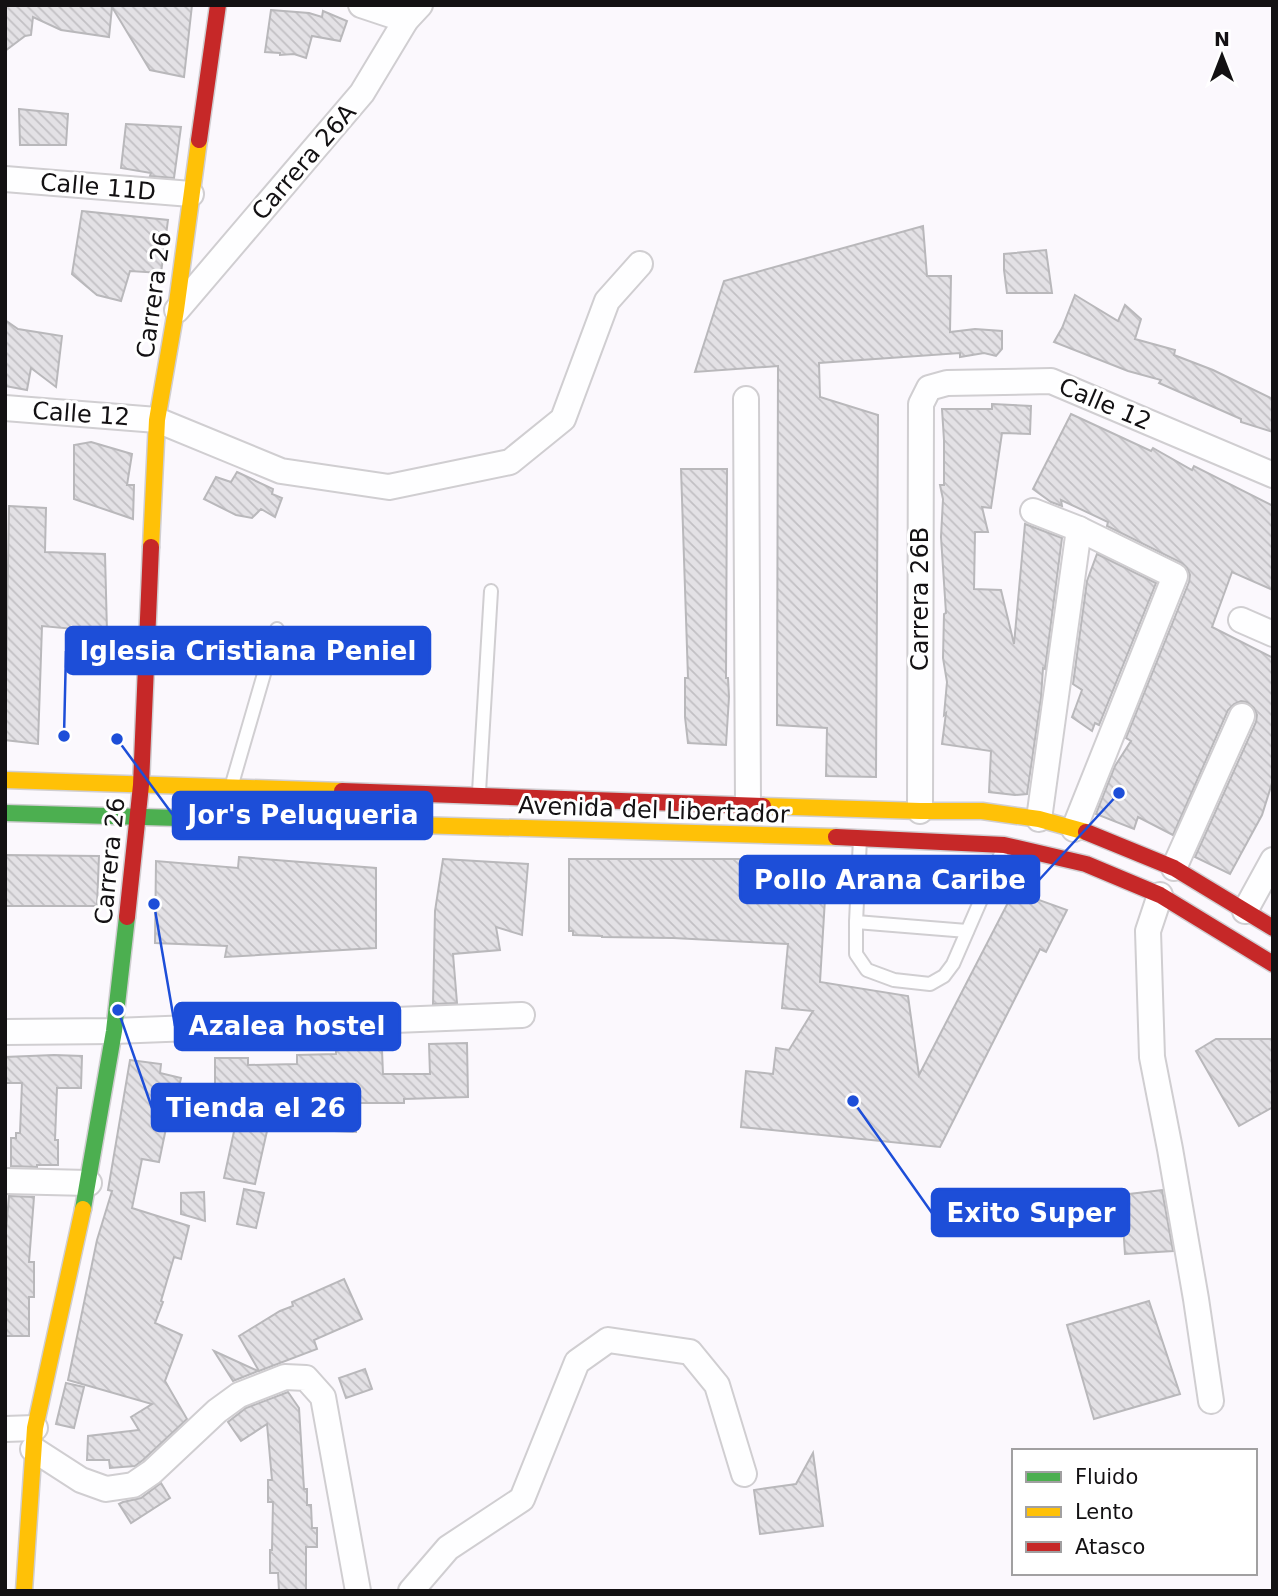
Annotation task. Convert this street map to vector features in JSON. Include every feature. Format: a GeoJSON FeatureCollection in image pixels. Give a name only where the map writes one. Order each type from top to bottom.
{"type":"FeatureCollection","features":[{"type":"Feature","properties":{"kind":"main road","name":"Carrera 26"},"geometry":{"type":"LineString","coordinates":[[24,1591],[34,1438],[89,1183],[114,1031],[141,785],[157,420],[176,310],[218,5]]}},
{"type":"Feature","properties":{"kind":"main road","name":"Avenida del Libertador"},"geometry":{"type":"LineString","coordinates":[[5,780],[982,811],[1039,819],[1096,835],[1174,868],[1273,928]]}},
{"type":"Feature","properties":{"kind":"main road","name":"Avenida del Libertador"},"geometry":{"type":"LineString","coordinates":[[5,813],[860,838],[1004,845],[1086,864],[1160,895],[1273,964]]}},
{"type":"Feature","properties":{"kind":"street"},"geometry":{"type":"LineString","coordinates":[[361,5],[413,13]]}},
{"type":"Feature","properties":{"kind":"street","name":"Carrera 26A"},"geometry":{"type":"LineString","coordinates":[[176,310],[362,93],[413,13]]}},
{"type":"Feature","properties":{"kind":"street","name":"Calle 11D"},"geometry":{"type":"LineString","coordinates":[[5,179],[191,194]]}},
{"type":"Feature","properties":{"kind":"street","name":"Calle 12"},"geometry":{"type":"LineString","coordinates":[[5,408],[157,420],[281,471],[389,487],[510,462],[563,419],[607,301],[640,264]]}},
{"type":"Feature","properties":{"kind":"street","name":"Calle 12"},"geometry":{"type":"LineString","coordinates":[[929,388],[947,383],[1051,381],[1273,475]]}},
{"type":"Feature","properties":{"kind":"street","name":"Carrera 26B"},"geometry":{"type":"LineString","coordinates":[[920,811],[921,404],[929,388]]}},
{"type":"Feature","properties":{"kind":"street"},"geometry":{"type":"LineString","coordinates":[[746,399],[748,805]]}},
{"type":"Feature","properties":{"kind":"street"},"geometry":{"type":"LineString","coordinates":[[1032,511],[1079,529],[1175,576],[1074,829]]}},
{"type":"Feature","properties":{"kind":"street"},"geometry":{"type":"LineString","coordinates":[[1039,819],[1079,529]]}},
{"type":"Feature","properties":{"kind":"street"},"geometry":{"type":"LineString","coordinates":[[1241,620],[1273,634]]}},
{"type":"Feature","properties":{"kind":"street"},"geometry":{"type":"LineString","coordinates":[[1174,868],[1242,716]]}},
{"type":"Feature","properties":{"kind":"street"},"geometry":{"type":"LineString","coordinates":[[1245,911],[1273,860]]}},
{"type":"Feature","properties":{"kind":"street"},"geometry":{"type":"LineString","coordinates":[[1160,895],[1148,931],[1152,1057],[1171,1149],[1211,1401]]}},
{"type":"Feature","properties":{"kind":"street"},"geometry":{"type":"LineString","coordinates":[[5,1032],[114,1031],[522,1014]]}},
{"type":"Feature","properties":{"kind":"street"},"geometry":{"type":"LineString","coordinates":[[5,1181],[89,1183]]}},
{"type":"Feature","properties":{"kind":"street"},"geometry":{"type":"LineString","coordinates":[[411,1591],[448,1548],[522,1499],[577,1362],[608,1340],[690,1352],[717,1385],[744,1474]]}},
{"type":"Feature","properties":{"kind":"street"},"geometry":{"type":"LineString","coordinates":[[5,1429],[34,1438],[81,1480],[106,1489],[133,1485],[152,1472],[217,1411],[239,1395],[285,1377],[306,1378],[323,1396],[358,1591]]}},
{"type":"Feature","properties":{"kind":"lane"},"geometry":{"type":"LineString","coordinates":[[478,796],[491,591]]}},
{"type":"Feature","properties":{"kind":"lane"},"geometry":{"type":"LineString","coordinates":[[231,788],[277,629]]}},
{"type":"Feature","properties":{"kind":"lane"},"geometry":{"type":"LineString","coordinates":[[860,838],[856,954],[867,970],[894,980],[930,984],[944,976],[953,964],[1004,845]]}},
{"type":"Feature","properties":{"kind":"lane"},"geometry":{"type":"LineString","coordinates":[[856,922],[967,930]]}},
{"type":"Feature","properties":{"kind":"building"},"geometry":{"type":"Polygon","coordinates":[[[5,5],[192,5],[184,77],[150,70],[112,7],[109,37],[61,30],[33,17],[31,35],[25,36],[5,51],[5,5]]]}},
{"type":"Feature","properties":{"kind":"building"},"geometry":{"type":"Polygon","coordinates":[[[271,10],[309,13],[322,17],[323,11],[347,21],[340,41],[312,36],[306,58],[294,54],[280,55],[265,52],[271,10]]]}},
{"type":"Feature","properties":{"kind":"building"},"geometry":{"type":"Polygon","coordinates":[[[19,109],[68,114],[66,145],[20,145],[19,109]]]}},
{"type":"Feature","properties":{"kind":"building"},"geometry":{"type":"Polygon","coordinates":[[[126,124],[181,127],[174,178],[150,176],[151,173],[121,168],[126,124]]]}},
{"type":"Feature","properties":{"kind":"building"},"geometry":{"type":"Polygon","coordinates":[[[82,211],[168,220],[161,273],[130,271],[121,301],[97,295],[72,274],[82,211]]]}},
{"type":"Feature","properties":{"kind":"building"},"geometry":{"type":"Polygon","coordinates":[[[923,226],[927,276],[951,276],[950,332],[975,329],[1002,331],[1002,349],[996,356],[984,353],[960,357],[960,353],[819,363],[820,397],[878,415],[876,777],[826,776],[827,728],[777,725],[778,366],[695,372],[724,281],[923,226]]]}},
{"type":"Feature","properties":{"kind":"building"},"geometry":{"type":"Polygon","coordinates":[[[1046,250],[1052,293],[1007,293],[1004,254],[1046,250]]]}},
{"type":"Feature","properties":{"kind":"building"},"geometry":{"type":"Polygon","coordinates":[[[1075,295],[1118,321],[1125,305],[1141,319],[1135,339],[1175,350],[1174,355],[1213,370],[1273,399],[1273,432],[1241,422],[1241,419],[1159,383],[1161,380],[1128,371],[1054,342],[1075,295]]]}},
{"type":"Feature","properties":{"kind":"building"},"geometry":{"type":"Polygon","coordinates":[[[5,320],[18,329],[62,336],[56,387],[31,368],[27,390],[5,386],[5,320]]]}},
{"type":"Feature","properties":{"kind":"building"},"geometry":{"type":"Polygon","coordinates":[[[992,404],[1031,406],[1030,434],[1002,433],[991,508],[982,507],[988,532],[975,532],[974,589],[1001,590],[1014,644],[1025,524],[1062,538],[1027,794],[1015,795],[989,792],[991,751],[942,744],[947,682],[943,658],[946,613],[941,537],[943,499],[940,485],[944,485],[942,409],[992,409],[992,404]]]}},
{"type":"Feature","properties":{"kind":"building"},"geometry":{"type":"Polygon","coordinates":[[[1071,414],[1151,451],[1153,448],[1192,470],[1194,466],[1273,506],[1273,590],[1232,572],[1212,627],[1273,658],[1273,780],[1262,815],[1230,874],[1195,857],[1256,722],[1254,708],[1247,702],[1241,701],[1228,710],[1173,835],[1138,817],[1134,829],[1096,814],[1115,766],[1131,741],[1126,738],[1190,575],[1182,563],[1107,526],[1108,522],[1061,500],[1062,506],[1051,502],[1033,489],[1071,414]]]}},
{"type":"Feature","properties":{"kind":"building"},"geometry":{"type":"Polygon","coordinates":[[[91,442],[132,454],[127,485],[134,485],[133,519],[74,499],[74,445],[91,442]]]}},
{"type":"Feature","properties":{"kind":"building"},"geometry":{"type":"Polygon","coordinates":[[[681,469],[727,469],[726,678],[729,697],[726,745],[688,743],[685,717],[685,678],[688,678],[681,469]]]}},
{"type":"Feature","properties":{"kind":"building"},"geometry":{"type":"Polygon","coordinates":[[[237,472],[273,489],[272,494],[282,498],[275,517],[261,509],[252,518],[236,515],[204,499],[216,477],[231,482],[237,472]]]}},
{"type":"Feature","properties":{"kind":"building"},"geometry":{"type":"Polygon","coordinates":[[[9,506],[46,508],[45,552],[105,554],[107,632],[42,626],[38,744],[5,740],[9,506]]]}},
{"type":"Feature","properties":{"kind":"building"},"geometry":{"type":"Polygon","coordinates":[[[1097,554],[1156,583],[1099,725],[1095,723],[1092,731],[1072,717],[1082,690],[1073,684],[1087,581],[1097,554]]]}},
{"type":"Feature","properties":{"kind":"building"},"geometry":{"type":"Polygon","coordinates":[[[5,855],[99,856],[97,906],[5,906],[5,855]]]}},
{"type":"Feature","properties":{"kind":"building"},"geometry":{"type":"Polygon","coordinates":[[[239,857],[376,868],[376,948],[225,957],[227,946],[155,943],[156,861],[238,868],[239,857]]]}},
{"type":"Feature","properties":{"kind":"building"},"geometry":{"type":"Polygon","coordinates":[[[443,859],[528,864],[522,935],[496,927],[500,950],[453,954],[457,1003],[433,1004],[435,911],[443,859]]]}},
{"type":"Feature","properties":{"kind":"building"},"geometry":{"type":"Polygon","coordinates":[[[569,859],[763,859],[761,874],[826,882],[820,982],[908,996],[919,1075],[1014,891],[1067,910],[1046,952],[1040,949],[940,1147],[741,1127],[746,1071],[773,1074],[776,1048],[789,1050],[813,1011],[782,1008],[788,944],[573,935],[573,931],[569,931],[569,859]]]}},
{"type":"Feature","properties":{"kind":"building"},"geometry":{"type":"Polygon","coordinates":[[[1216,1039],[1273,1039],[1273,1107],[1239,1126],[1196,1051],[1216,1039]]]}},
{"type":"Feature","properties":{"kind":"building"},"geometry":{"type":"Polygon","coordinates":[[[467,1043],[468,1097],[404,1099],[404,1103],[357,1103],[356,1132],[335,1131],[337,1095],[294,1095],[294,1109],[272,1109],[255,1184],[224,1178],[238,1113],[215,1113],[215,1058],[248,1058],[248,1065],[297,1064],[297,1055],[336,1054],[336,1050],[382,1050],[383,1074],[430,1074],[429,1044],[467,1043]]]}},
{"type":"Feature","properties":{"kind":"building"},"geometry":{"type":"Polygon","coordinates":[[[82,1056],[81,1088],[57,1088],[55,1140],[58,1140],[58,1165],[11,1166],[11,1138],[16,1138],[16,1133],[20,1133],[22,1083],[5,1083],[5,1057],[82,1056]]]}},
{"type":"Feature","properties":{"kind":"building"},"geometry":{"type":"Polygon","coordinates":[[[130,1060],[161,1064],[160,1073],[181,1078],[174,1109],[170,1109],[159,1162],[142,1159],[132,1208],[189,1226],[181,1259],[174,1257],[155,1323],[182,1335],[165,1381],[187,1419],[135,1466],[110,1468],[109,1460],[87,1460],[88,1436],[139,1430],[131,1417],[152,1404],[68,1380],[97,1240],[112,1191],[108,1190],[130,1060]]]}},
{"type":"Feature","properties":{"kind":"building"},"geometry":{"type":"Polygon","coordinates":[[[244,1189],[264,1193],[256,1228],[237,1224],[244,1189]]]}},
{"type":"Feature","properties":{"kind":"building"},"geometry":{"type":"Polygon","coordinates":[[[1162,1190],[1173,1251],[1125,1254],[1121,1195],[1162,1190]]]}},
{"type":"Feature","properties":{"kind":"building"},"geometry":{"type":"Polygon","coordinates":[[[204,1192],[205,1221],[181,1214],[181,1193],[204,1192]]]}},
{"type":"Feature","properties":{"kind":"building"},"geometry":{"type":"Polygon","coordinates":[[[9,1196],[34,1197],[29,1262],[34,1262],[34,1297],[29,1297],[29,1336],[5,1336],[5,1242],[9,1196]]]}},
{"type":"Feature","properties":{"kind":"building"},"geometry":{"type":"Polygon","coordinates":[[[344,1279],[362,1319],[314,1340],[317,1349],[259,1371],[239,1336],[293,1306],[292,1302],[344,1279]]]}},
{"type":"Feature","properties":{"kind":"building"},"geometry":{"type":"Polygon","coordinates":[[[1149,1301],[1180,1394],[1094,1419],[1067,1325],[1149,1301]]]}},
{"type":"Feature","properties":{"kind":"building"},"geometry":{"type":"Polygon","coordinates":[[[214,1351],[258,1371],[233,1381],[214,1351]]]}},
{"type":"Feature","properties":{"kind":"building"},"geometry":{"type":"Polygon","coordinates":[[[365,1369],[372,1389],[346,1398],[339,1378],[365,1369]]]}},
{"type":"Feature","properties":{"kind":"building"},"geometry":{"type":"Polygon","coordinates":[[[66,1383],[84,1387],[74,1428],[56,1424],[66,1383]]]}},
{"type":"Feature","properties":{"kind":"building"},"geometry":{"type":"Polygon","coordinates":[[[288,1392],[299,1408],[304,1489],[307,1489],[307,1505],[311,1505],[312,1528],[317,1528],[317,1547],[306,1547],[306,1591],[279,1591],[278,1573],[270,1573],[273,1502],[268,1502],[268,1480],[272,1480],[267,1424],[241,1441],[228,1422],[246,1408],[288,1392]]]}},
{"type":"Feature","properties":{"kind":"building"},"geometry":{"type":"Polygon","coordinates":[[[813,1453],[823,1526],[760,1534],[754,1490],[796,1484],[813,1453]]]}},
{"type":"Feature","properties":{"kind":"building"},"geometry":{"type":"Polygon","coordinates":[[[161,1483],[170,1498],[131,1523],[119,1504],[141,1498],[161,1483]]]}},
{"type":"Feature","properties":{"kind":"traffic: fast"},"geometry":{"type":"LineString","coordinates":[[5,813],[312,822]]}},
{"type":"Feature","properties":{"kind":"traffic: fast"},"geometry":{"type":"LineString","coordinates":[[83,1209],[114,1031],[127,917]]}},
{"type":"Feature","properties":{"kind":"traffic: slow"},"geometry":{"type":"LineString","coordinates":[[151,547],[157,420],[176,310],[199,140]]}},
{"type":"Feature","properties":{"kind":"traffic: slow"},"geometry":{"type":"LineString","coordinates":[[5,780],[342,791]]}},
{"type":"Feature","properties":{"kind":"traffic: slow"},"geometry":{"type":"LineString","coordinates":[[763,806],[982,811],[1039,819],[1086,832]]}},
{"type":"Feature","properties":{"kind":"traffic: slow"},"geometry":{"type":"LineString","coordinates":[[312,822],[836,837]]}},
{"type":"Feature","properties":{"kind":"traffic: slow"},"geometry":{"type":"LineString","coordinates":[[24,1591],[35,1428],[83,1209]]}},
{"type":"Feature","properties":{"kind":"traffic: jam"},"geometry":{"type":"LineString","coordinates":[[199,140],[218,5]]}},
{"type":"Feature","properties":{"kind":"traffic: jam"},"geometry":{"type":"LineString","coordinates":[[127,917],[141,785],[151,547]]}},
{"type":"Feature","properties":{"kind":"traffic: jam"},"geometry":{"type":"LineString","coordinates":[[342,791],[763,806]]}},
{"type":"Feature","properties":{"kind":"traffic: jam"},"geometry":{"type":"LineString","coordinates":[[1086,832],[1174,868],[1273,928]]}},
{"type":"Feature","properties":{"kind":"traffic: jam"},"geometry":{"type":"LineString","coordinates":[[836,837],[1004,845],[1086,864],[1160,895],[1273,964]]}},
{"type":"Feature","properties":{"kind":"place","name":"Iglesia Cristiana Peniel"},"geometry":{"type":"Point","coordinates":[64,736]}},
{"type":"Feature","properties":{"kind":"place","name":"Jor's Peluqueria"},"geometry":{"type":"Point","coordinates":[117,739]}},
{"type":"Feature","properties":{"kind":"place","name":"Pollo Arana Caribe"},"geometry":{"type":"Point","coordinates":[1119,793]}},
{"type":"Feature","properties":{"kind":"place","name":"Azalea hostel"},"geometry":{"type":"Point","coordinates":[154,904]}},
{"type":"Feature","properties":{"kind":"place","name":"Tienda el 26"},"geometry":{"type":"Point","coordinates":[118,1010]}},
{"type":"Feature","properties":{"kind":"place","name":"Exito Super"},"geometry":{"type":"Point","coordinates":[853,1101]}}]}
